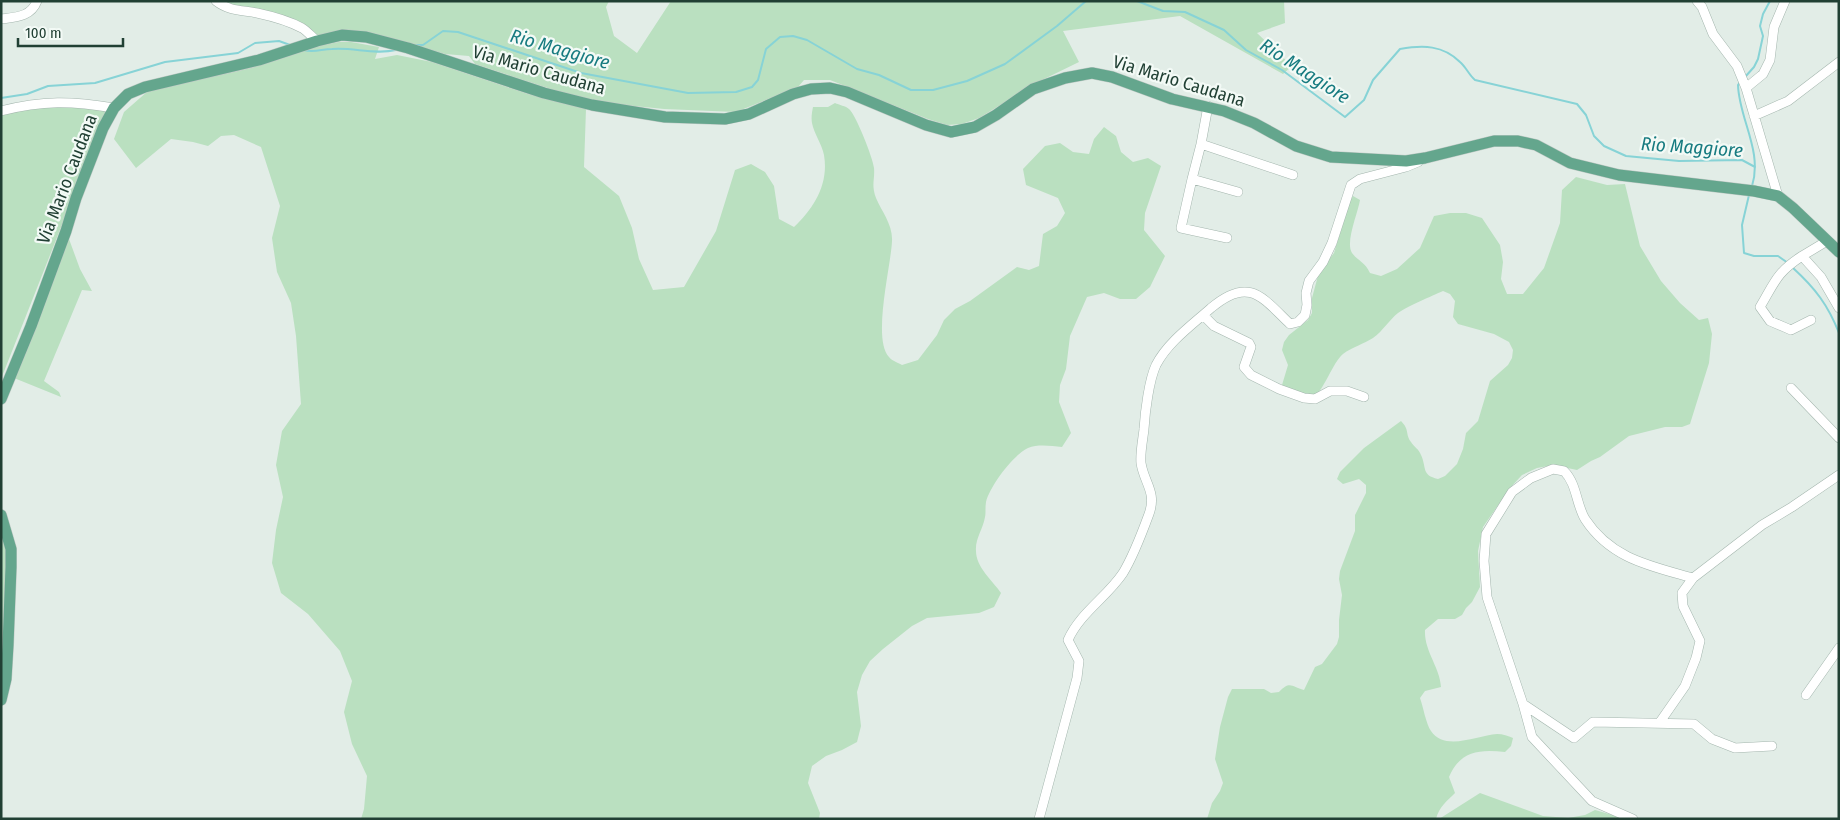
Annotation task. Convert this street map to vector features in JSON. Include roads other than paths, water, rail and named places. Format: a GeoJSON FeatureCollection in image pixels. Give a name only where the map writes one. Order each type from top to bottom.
{"type":"FeatureCollection","features":[{"type":"Feature","properties":{"kind":"main road","name":"Via Mario Caudana"},"geometry":{"type":"LineString","coordinates":[[1,399],[31,326],[103,128],[114,108],[128,94],[145,87],[259,60],[316,41],[342,35],[366,37],[404,47],[544,93],[592,105],[665,117],[725,119],[749,114],[811,88],[830,88],[847,92],[926,125],[951,132],[975,127],[1033,89],[1065,78],[1092,73],[1112,77],[1172,99],[1224,111],[1296,146],[1331,157],[1406,161],[1494,141],[1518,141],[1536,145],[1570,163],[1619,175],[1750,190],[1778,196],[1839,252]]}},
{"type":"Feature","properties":{"kind":"main road"},"geometry":{"type":"LineString","coordinates":[[1,516],[10,549],[11,566],[6,679],[1,700]]}},
{"type":"Feature","properties":{"kind":"street"},"geometry":{"type":"LineString","coordinates":[[1,19],[25,16],[35,8],[37,1]]}},
{"type":"Feature","properties":{"kind":"street"},"geometry":{"type":"LineString","coordinates":[[216,1],[222,6],[235,11],[255,13],[288,22],[302,28],[316,41]]}},
{"type":"Feature","properties":{"kind":"street"},"geometry":{"type":"LineString","coordinates":[[1696,1],[1702,8],[1713,34],[1737,66],[1745,86],[1778,196]]}},
{"type":"Feature","properties":{"kind":"street"},"geometry":{"type":"LineString","coordinates":[[1745,86],[1763,74],[1770,60],[1774,27],[1785,1]]}},
{"type":"Feature","properties":{"kind":"street"},"geometry":{"type":"LineString","coordinates":[[1754,116],[1788,101],[1839,62]]}},
{"type":"Feature","properties":{"kind":"street"},"geometry":{"type":"LineString","coordinates":[[1,111],[27,104],[59,102],[82,102],[114,108]]}},
{"type":"Feature","properties":{"kind":"street"},"geometry":{"type":"LineString","coordinates":[[1208,106],[1181,228],[1227,238]]}},
{"type":"Feature","properties":{"kind":"street"},"geometry":{"type":"LineString","coordinates":[[1201,144],[1293,175]]}},
{"type":"Feature","properties":{"kind":"street"},"geometry":{"type":"LineString","coordinates":[[1039,819],[1077,678],[1079,661],[1068,640],[1077,624],[1123,573],[1152,504],[1152,493],[1141,462],[1145,410],[1156,366],[1168,348],[1214,305],[1232,294],[1250,292],[1262,297],[1290,324],[1298,322],[1305,315],[1307,305],[1306,293],[1309,281],[1323,262],[1332,243],[1351,185],[1360,179],[1406,168],[1425,158]]}},
{"type":"Feature","properties":{"kind":"street"},"geometry":{"type":"LineString","coordinates":[[1192,179],[1238,192]]}},
{"type":"Feature","properties":{"kind":"street"},"geometry":{"type":"LineString","coordinates":[[1812,320],[1791,330],[1770,321],[1760,307],[1776,278],[1789,265],[1827,240]]}},
{"type":"Feature","properties":{"kind":"street"},"geometry":{"type":"LineString","coordinates":[[1802,256],[1821,277],[1839,308]]}},
{"type":"Feature","properties":{"kind":"street"},"geometry":{"type":"LineString","coordinates":[[1203,315],[1214,326],[1249,343],[1251,347],[1244,367],[1251,375],[1278,389],[1304,398],[1315,399],[1330,391],[1347,391],[1364,397]]}},
{"type":"Feature","properties":{"kind":"street"},"geometry":{"type":"LineString","coordinates":[[1791,388],[1839,438]]}},
{"type":"Feature","properties":{"kind":"street"},"geometry":{"type":"LineString","coordinates":[[1633,819],[1592,801],[1532,737],[1487,596],[1484,561],[1486,534],[1512,492],[1531,478],[1553,469],[1564,471],[1571,478],[1585,518],[1617,552],[1647,566],[1693,578]]}},
{"type":"Feature","properties":{"kind":"street"},"geometry":{"type":"LineString","coordinates":[[1660,722],[1685,686],[1696,658],[1700,641],[1683,606],[1682,593],[1693,578],[1762,525],[1792,508],[1839,475]]}},
{"type":"Feature","properties":{"kind":"street"},"geometry":{"type":"LineString","coordinates":[[1806,695],[1839,648]]}},
{"type":"Feature","properties":{"kind":"street"},"geometry":{"type":"LineString","coordinates":[[1523,704],[1574,738],[1593,722],[1660,722],[1694,724],[1712,738],[1735,748],[1772,746]]}},
{"type":"Feature","properties":{"kind":"waterway","name":"Rio Maggiore"},"geometry":{"type":"LineString","coordinates":[[415,45],[423,45],[443,31],[458,32],[581,73],[688,93],[736,92],[752,87],[758,80],[766,49],[780,37],[793,36],[807,40],[857,69],[879,75],[911,90],[933,90],[967,81],[1005,64],[1057,26],[1086,1]]}},
{"type":"Feature","properties":{"kind":"waterway","name":"Rio Maggiore"},"geometry":{"type":"LineString","coordinates":[[1137,1],[1163,11],[1185,12],[1224,30],[1246,50],[1282,70],[1345,117],[1364,100],[1373,80],[1400,49],[1425,47],[1447,52],[1462,64],[1475,80],[1577,104],[1586,115],[1594,136],[1604,146],[1626,156],[1679,161],[1742,160],[1755,167]]}},
{"type":"Feature","properties":{"kind":"waterway"},"geometry":{"type":"LineString","coordinates":[[1745,77],[1758,59],[1763,36],[1760,26],[1763,14],[1770,1]]}},
{"type":"Feature","properties":{"kind":"waterway","name":"Rio Maggiore"},"geometry":{"type":"LineString","coordinates":[[1,98],[27,94],[48,86],[95,83],[165,62],[238,53],[255,43],[279,41],[290,45]]}},
{"type":"Feature","properties":{"kind":"waterway","name":"Rio Maggiore"},"geometry":{"type":"LineString","coordinates":[[304,50],[340,49],[380,52],[396,50]]}},
{"type":"Feature","properties":{"kind":"waterway"},"geometry":{"type":"LineString","coordinates":[[1740,82],[1738,85],[1739,98],[1755,160],[1752,186]]}},
{"type":"Feature","properties":{"kind":"waterway"},"geometry":{"type":"LineString","coordinates":[[1749,195],[1742,225],[1744,253],[1754,256],[1778,256],[1788,263]]}},
{"type":"Feature","properties":{"kind":"waterway"},"geometry":{"type":"LineString","coordinates":[[1793,268],[1820,298],[1839,333]]}}]}
